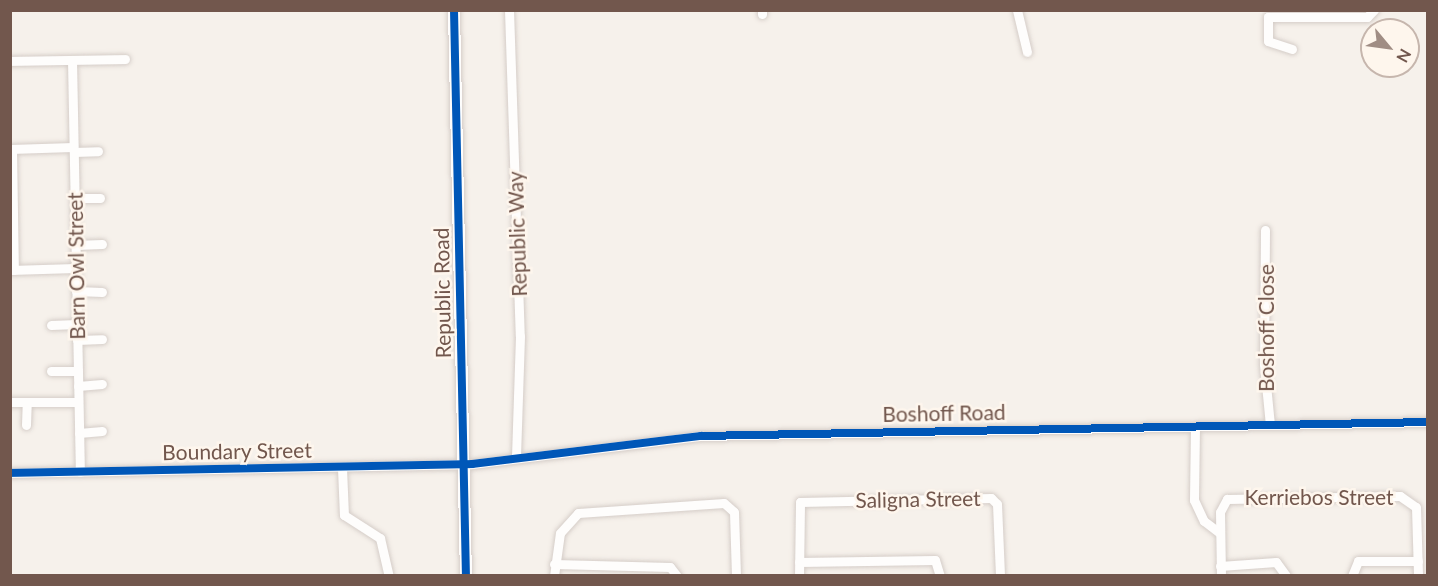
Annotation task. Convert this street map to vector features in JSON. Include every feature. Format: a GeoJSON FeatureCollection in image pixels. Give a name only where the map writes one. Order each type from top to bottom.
{"type":"FeatureCollection","features":[{"type":"Feature","properties":{"kind":"street","name":"Republic Way"},"geometry":{"type":"LineString","coordinates":[[509,10],[520,345],[516,457]]}},
{"type":"Feature","properties":{"kind":"street"},"geometry":{"type":"LineString","coordinates":[[1017,10],[1027,52]]}},
{"type":"Feature","properties":{"kind":"street"},"geometry":{"type":"LineString","coordinates":[[1292,49],[1268,41],[1268,17],[1367,17],[1374,10]]}},
{"type":"Feature","properties":{"kind":"street","name":"Republic Road"},"geometry":{"type":"LineString","coordinates":[[457,11],[466,576]]}},
{"type":"Feature","properties":{"kind":"street"},"geometry":{"type":"LineString","coordinates":[[10,61],[125,59]]}},
{"type":"Feature","properties":{"kind":"street","name":"Barn Owl Street"},"geometry":{"type":"LineString","coordinates":[[72,60],[80,472]]}},
{"type":"Feature","properties":{"kind":"street"},"geometry":{"type":"LineString","coordinates":[[75,268],[12,270],[11,149],[98,151]]}},
{"type":"Feature","properties":{"kind":"street"},"geometry":{"type":"LineString","coordinates":[[75,198],[100,198]]}},
{"type":"Feature","properties":{"kind":"street","name":"Boshoff Close"},"geometry":{"type":"LineString","coordinates":[[1265,230],[1264,364],[1270,425]]}},
{"type":"Feature","properties":{"kind":"street"},"geometry":{"type":"LineString","coordinates":[[75,245],[102,244]]}},
{"type":"Feature","properties":{"kind":"street"},"geometry":{"type":"LineString","coordinates":[[76,291],[102,292]]}},
{"type":"Feature","properties":{"kind":"street"},"geometry":{"type":"LineString","coordinates":[[51,325],[76,324]]}},
{"type":"Feature","properties":{"kind":"street"},"geometry":{"type":"LineString","coordinates":[[77,340],[102,339]]}},
{"type":"Feature","properties":{"kind":"street"},"geometry":{"type":"LineString","coordinates":[[51,371],[78,371]]}},
{"type":"Feature","properties":{"kind":"street"},"geometry":{"type":"LineString","coordinates":[[78,386],[102,384]]}},
{"type":"Feature","properties":{"kind":"street"},"geometry":{"type":"LineString","coordinates":[[10,402],[78,402]]}},
{"type":"Feature","properties":{"kind":"street"},"geometry":{"type":"LineString","coordinates":[[26,425],[27,402]]}},
{"type":"Feature","properties":{"kind":"street","name":"Boshoff Road"},"geometry":{"type":"LineString","coordinates":[[463,465],[691,436],[1428,422]]}},
{"type":"Feature","properties":{"kind":"street"},"geometry":{"type":"LineString","coordinates":[[1195,427],[1194,500],[1204,521],[1220,533],[1220,571],[1276,562],[1286,576]]}},
{"type":"Feature","properties":{"kind":"street"},"geometry":{"type":"LineString","coordinates":[[79,433],[102,431]]}},
{"type":"Feature","properties":{"kind":"street","name":"Boundary Street"},"geometry":{"type":"LineString","coordinates":[[10,473],[463,465]]}},
{"type":"Feature","properties":{"kind":"street"},"geometry":{"type":"LineString","coordinates":[[342,468],[344,515],[380,538],[389,576]]}},
{"type":"Feature","properties":{"kind":"street","name":"Kerriebos Street"},"geometry":{"type":"LineString","coordinates":[[1220,533],[1222,503],[1234,498],[1406,497],[1416,507],[1418,576]]}},
{"type":"Feature","properties":{"kind":"street","name":"Saligna Street"},"geometry":{"type":"LineString","coordinates":[[799,562],[799,502],[994,498],[1000,576]]}},
{"type":"Feature","properties":{"kind":"street"},"geometry":{"type":"LineString","coordinates":[[554,576],[560,533],[581,511],[731,506],[736,576]]}},
{"type":"Feature","properties":{"kind":"street"},"geometry":{"type":"LineString","coordinates":[[799,576],[799,562],[934,560],[940,576]]}},
{"type":"Feature","properties":{"kind":"street"},"geometry":{"type":"LineString","coordinates":[[1352,576],[1358,561],[1418,561]]}},
{"type":"Feature","properties":{"kind":"street"},"geometry":{"type":"LineString","coordinates":[[554,564],[670,567],[677,576]]}},
{"type":"Feature","properties":{"kind":"cycle path"},"geometry":{"type":"LineString","coordinates":[[454,10],[466,576]]}},
{"type":"Feature","properties":{"kind":"cycle path"},"geometry":{"type":"LineString","coordinates":[[10,473],[472,464],[701,436],[1428,422]]}}]}
